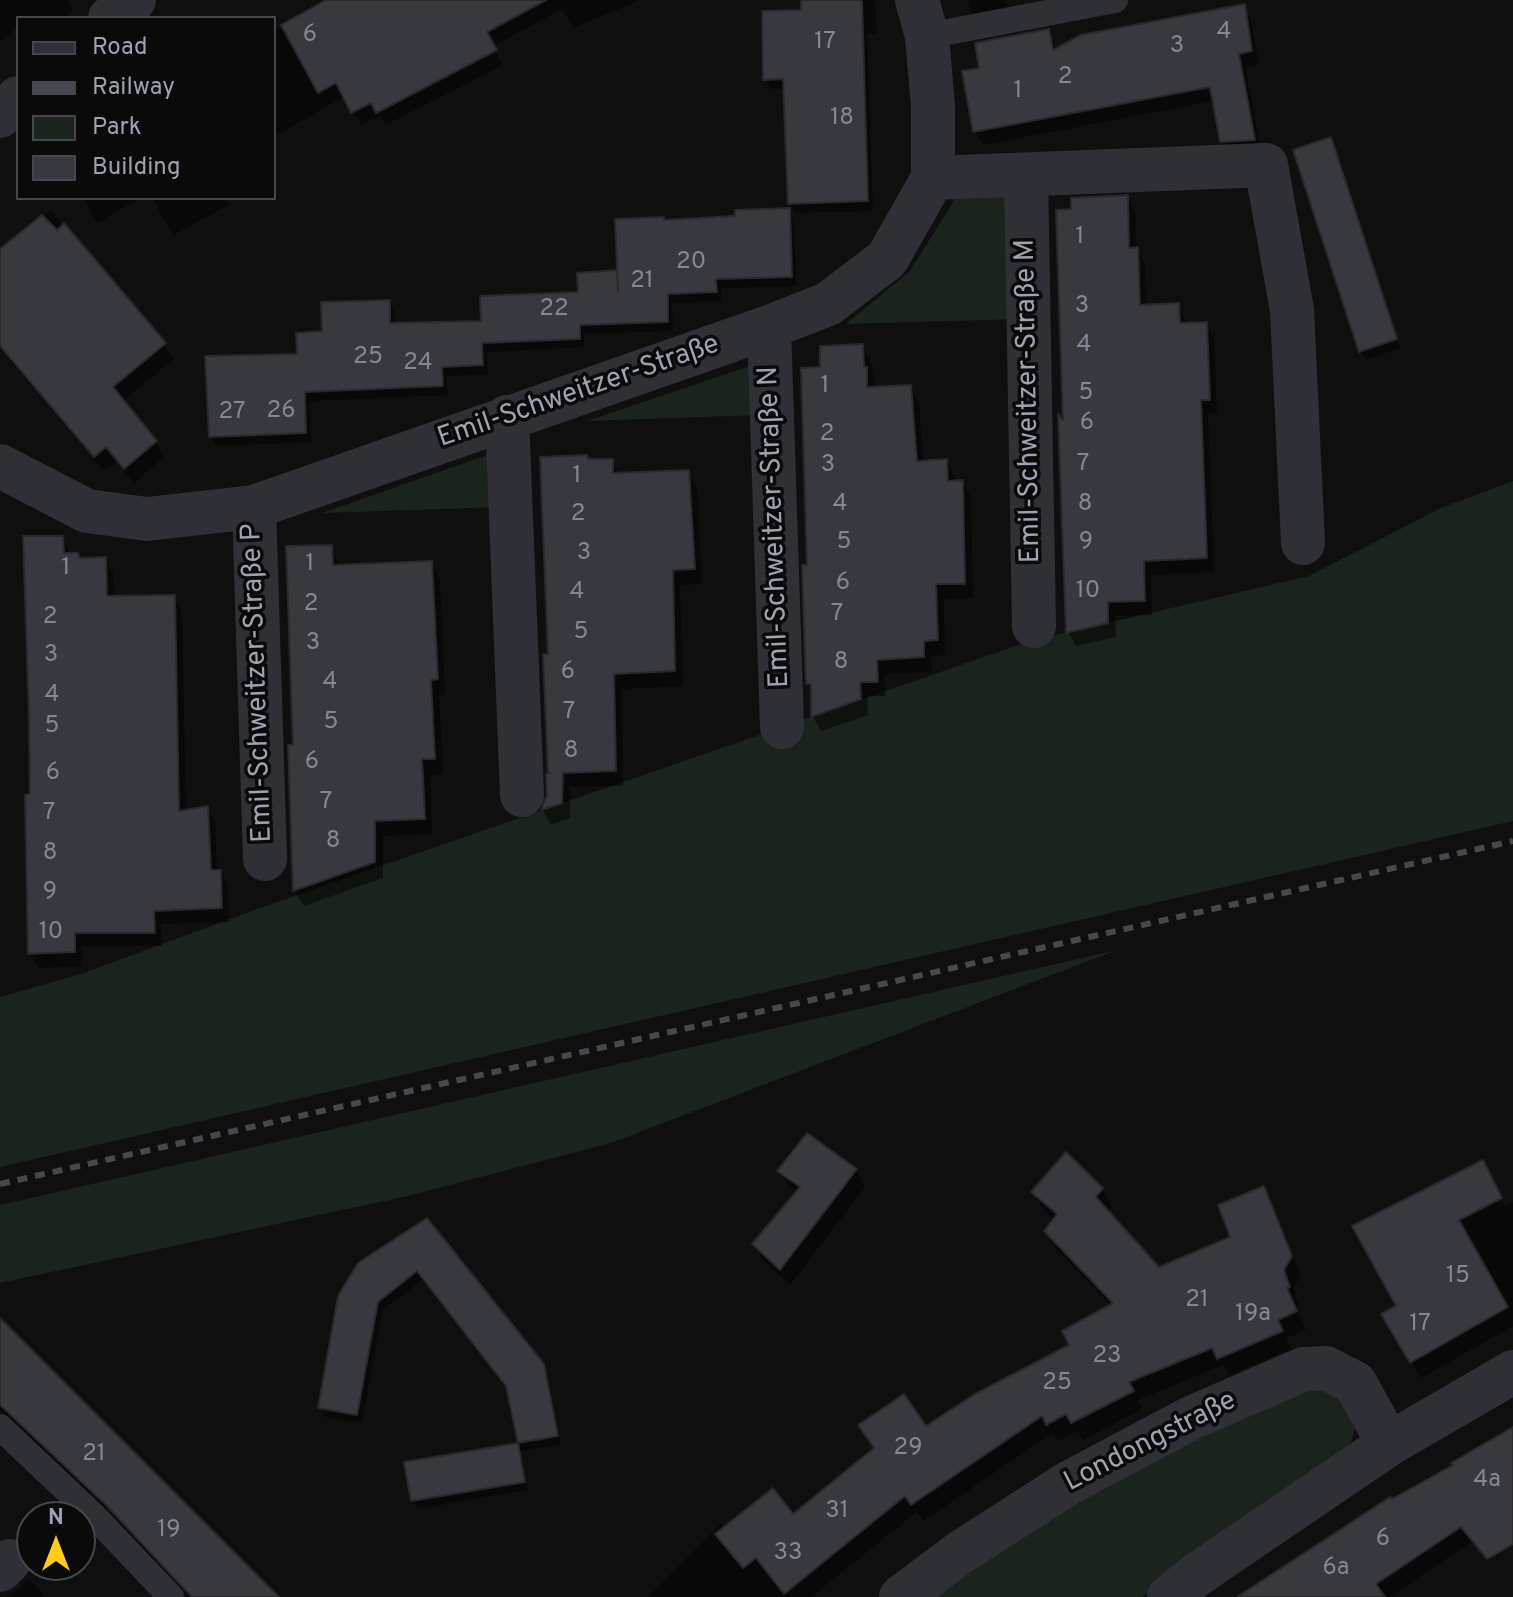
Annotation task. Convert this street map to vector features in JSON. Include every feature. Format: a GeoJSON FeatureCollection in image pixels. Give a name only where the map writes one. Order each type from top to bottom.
{"type":"FeatureCollection","features":[{"type":"Feature","properties":{"kind":"street"},"geometry":{"type":"LineString","coordinates":[[113,16],[134,0]]}},
{"type":"Feature","properties":{"kind":"street","name":"Emil-Schweitzer-Straße"},"geometry":{"type":"LineString","coordinates":[[0,466],[87,511],[147,519],[254,507],[828,304],[887,259],[933,178],[933,107],[922,18]]}},
{"type":"Feature","properties":{"kind":"street"},"geometry":{"type":"LineString","coordinates":[[933,178],[1266,165],[1292,310],[1303,543]]}},
{"type":"Feature","properties":{"kind":"street","name":"Emil-Schweitzer-Straße M"},"geometry":{"type":"LineString","coordinates":[[1026,176],[1034,626]]}},
{"type":"Feature","properties":{"kind":"street","name":"Emil-Schweitzer-Straße N"},"geometry":{"type":"LineString","coordinates":[[769,327],[782,727]]}},
{"type":"Feature","properties":{"kind":"street"},"geometry":{"type":"LineString","coordinates":[[507,417],[522,795]]}},
{"type":"Feature","properties":{"kind":"street","name":"Emil-Schweitzer-Straße P"},"geometry":{"type":"LineString","coordinates":[[254,507],[265,859]]}},
{"type":"Feature","properties":{"kind":"street","name":"Londongstraße"},"geometry":{"type":"LineString","coordinates":[[901,1597],[961,1552],[1067,1484],[1191,1418],[1304,1369],[1326,1368],[1355,1383],[1389,1444]]}},
{"type":"Feature","properties":{"kind":"street"},"geometry":{"type":"LineString","coordinates":[[1169,1597],[1389,1444],[1513,1372]]}},
{"type":"Feature","properties":{"kind":"lane"},"geometry":{"type":"LineString","coordinates":[[922,18],[1115,0]]}},
{"type":"Feature","properties":{"kind":"lane"},"geometry":{"type":"LineString","coordinates":[[0,1427],[95,1517],[171,1597]]}},
{"type":"Feature","properties":{"kind":"green space"},"geometry":{"type":"Polygon","coordinates":[[[1004,190],[1018,319],[846,324],[910,271],[960,191],[1004,190]]]}},
{"type":"Feature","properties":{"kind":"green space"},"geometry":{"type":"Polygon","coordinates":[[[750,366],[761,415],[587,421],[750,366]]]}},
{"type":"Feature","properties":{"kind":"green space"},"geometry":{"type":"Polygon","coordinates":[[[490,454],[501,507],[322,513],[490,454]]]}},
{"type":"Feature","properties":{"kind":"green space"},"geometry":{"type":"Polygon","coordinates":[[[1513,481],[1513,821],[0,1167],[0,997],[81,974],[257,909],[1030,641],[1309,576],[1441,508],[1513,481]]]}},
{"type":"Feature","properties":{"kind":"green space"},"geometry":{"type":"Polygon","coordinates":[[[1117,950],[611,1143],[408,1196],[0,1283],[0,1205],[1117,950]]]}},
{"type":"Feature","properties":{"kind":"green space"},"geometry":{"type":"Polygon","coordinates":[[[1308,1385],[1341,1395],[1355,1428],[1349,1448],[1142,1597],[920,1597],[1122,1474],[1308,1385]]]}},
{"type":"Feature","properties":{"kind":"building"},"geometry":{"type":"Polygon","coordinates":[[[326,0],[546,0],[487,32],[497,50],[376,113],[371,103],[351,113],[336,83],[318,93],[281,25],[326,0]]]}},
{"type":"Feature","properties":{"kind":"building"},"geometry":{"type":"Polygon","coordinates":[[[801,0],[862,0],[868,201],[788,204],[783,79],[763,80],[762,11],[801,10],[801,0]]]}},
{"type":"Feature","properties":{"kind":"building"},"geometry":{"type":"Polygon","coordinates":[[[1245,4],[1252,51],[1239,54],[1255,140],[1220,142],[1210,87],[973,132],[962,71],[979,68],[975,43],[1049,29],[1053,50],[1081,35],[1245,4]]]}},
{"type":"Feature","properties":{"kind":"building"},"geometry":{"type":"Polygon","coordinates":[[[1331,137],[1397,339],[1359,352],[1293,150],[1331,137]]]}},
{"type":"Feature","properties":{"kind":"building"},"geometry":{"type":"Polygon","coordinates":[[[1128,195],[1129,248],[1138,247],[1140,305],[1179,303],[1180,323],[1207,322],[1210,400],[1201,400],[1207,558],[1144,561],[1145,601],[1108,602],[1108,623],[1066,633],[1058,414],[1063,420],[1056,210],[1071,209],[1071,198],[1128,195]]]}},
{"type":"Feature","properties":{"kind":"building"},"geometry":{"type":"Polygon","coordinates":[[[790,208],[792,277],[716,279],[717,292],[668,294],[668,322],[580,325],[580,339],[482,343],[483,365],[442,367],[443,386],[305,392],[306,433],[209,437],[205,356],[297,354],[296,333],[322,331],[321,302],[390,300],[390,323],[481,321],[480,296],[578,292],[577,273],[617,270],[618,291],[615,219],[735,216],[735,210],[790,208]]]}},
{"type":"Feature","properties":{"kind":"building"},"geometry":{"type":"Polygon","coordinates":[[[42,215],[57,230],[64,223],[166,343],[113,387],[157,441],[124,469],[106,447],[94,457],[0,346],[0,249],[42,215]]]}},
{"type":"Feature","properties":{"kind":"building"},"geometry":{"type":"Polygon","coordinates":[[[863,344],[867,387],[911,385],[917,461],[947,459],[948,481],[963,480],[965,584],[936,584],[938,640],[924,641],[924,657],[877,660],[878,682],[860,682],[861,699],[811,717],[811,684],[806,684],[802,565],[807,565],[801,368],[820,367],[820,346],[863,344]]]}},
{"type":"Feature","properties":{"kind":"building"},"geometry":{"type":"Polygon","coordinates":[[[587,455],[588,459],[613,459],[613,473],[689,470],[695,569],[673,570],[675,671],[614,674],[616,771],[563,773],[562,803],[541,810],[547,795],[546,774],[550,773],[543,654],[548,654],[540,457],[587,455]]]}},
{"type":"Feature","properties":{"kind":"building"},"geometry":{"type":"Polygon","coordinates":[[[23,536],[63,536],[64,553],[78,553],[79,558],[106,557],[107,596],[175,595],[179,811],[208,806],[211,870],[221,870],[222,908],[154,911],[155,933],[75,933],[75,952],[28,954],[25,795],[30,794],[23,536]]]}},
{"type":"Feature","properties":{"kind":"building"},"geometry":{"type":"Polygon","coordinates":[[[332,545],[333,565],[432,561],[438,679],[431,680],[435,759],[422,759],[425,819],[375,821],[375,862],[293,891],[288,745],[293,745],[286,546],[332,545]]]}},
{"type":"Feature","properties":{"kind":"building"},"geometry":{"type":"Polygon","coordinates":[[[807,1133],[857,1169],[780,1270],[752,1244],[800,1187],[777,1171],[807,1133]]]}},
{"type":"Feature","properties":{"kind":"building"},"geometry":{"type":"Polygon","coordinates":[[[1066,1152],[1103,1188],[1096,1197],[1159,1267],[1230,1237],[1218,1205],[1264,1186],[1292,1256],[1284,1270],[1290,1287],[1287,1288],[1297,1311],[1278,1320],[1283,1331],[1217,1359],[1212,1348],[1129,1382],[1134,1391],[1071,1423],[1066,1414],[1046,1425],[1042,1416],[911,1505],[905,1496],[784,1594],[756,1558],[743,1568],[715,1534],[773,1488],[793,1514],[874,1448],[858,1425],[904,1394],[926,1426],[975,1394],[1069,1345],[1062,1331],[1113,1303],[1044,1231],[1057,1214],[1031,1192],[1066,1152]]]}},
{"type":"Feature","properties":{"kind":"building"},"geometry":{"type":"Polygon","coordinates":[[[1483,1160],[1502,1198],[1459,1220],[1508,1307],[1410,1363],[1381,1314],[1396,1306],[1352,1226],[1483,1160]]]}},
{"type":"Feature","properties":{"kind":"building"},"geometry":{"type":"Polygon","coordinates":[[[427,1218],[544,1364],[558,1436],[518,1443],[506,1386],[417,1271],[378,1302],[357,1415],[318,1408],[338,1296],[358,1263],[427,1218]]]}},
{"type":"Feature","properties":{"kind":"building"},"geometry":{"type":"Polygon","coordinates":[[[0,1318],[279,1597],[192,1597],[106,1505],[0,1405],[0,1318]]]}},
{"type":"Feature","properties":{"kind":"building"},"geometry":{"type":"Polygon","coordinates":[[[1513,1427],[1513,1544],[1487,1559],[1461,1527],[1376,1584],[1385,1597],[1237,1597],[1390,1497],[1392,1499],[1453,1465],[1451,1463],[1513,1427]]]}},
{"type":"Feature","properties":{"kind":"building"},"geometry":{"type":"Polygon","coordinates":[[[518,1443],[525,1482],[411,1501],[404,1462],[518,1443]]]}},
{"type":"Feature","properties":{"kind":"railway"},"geometry":{"type":"LineString","coordinates":[[0,1184],[1513,841]]}}]}
